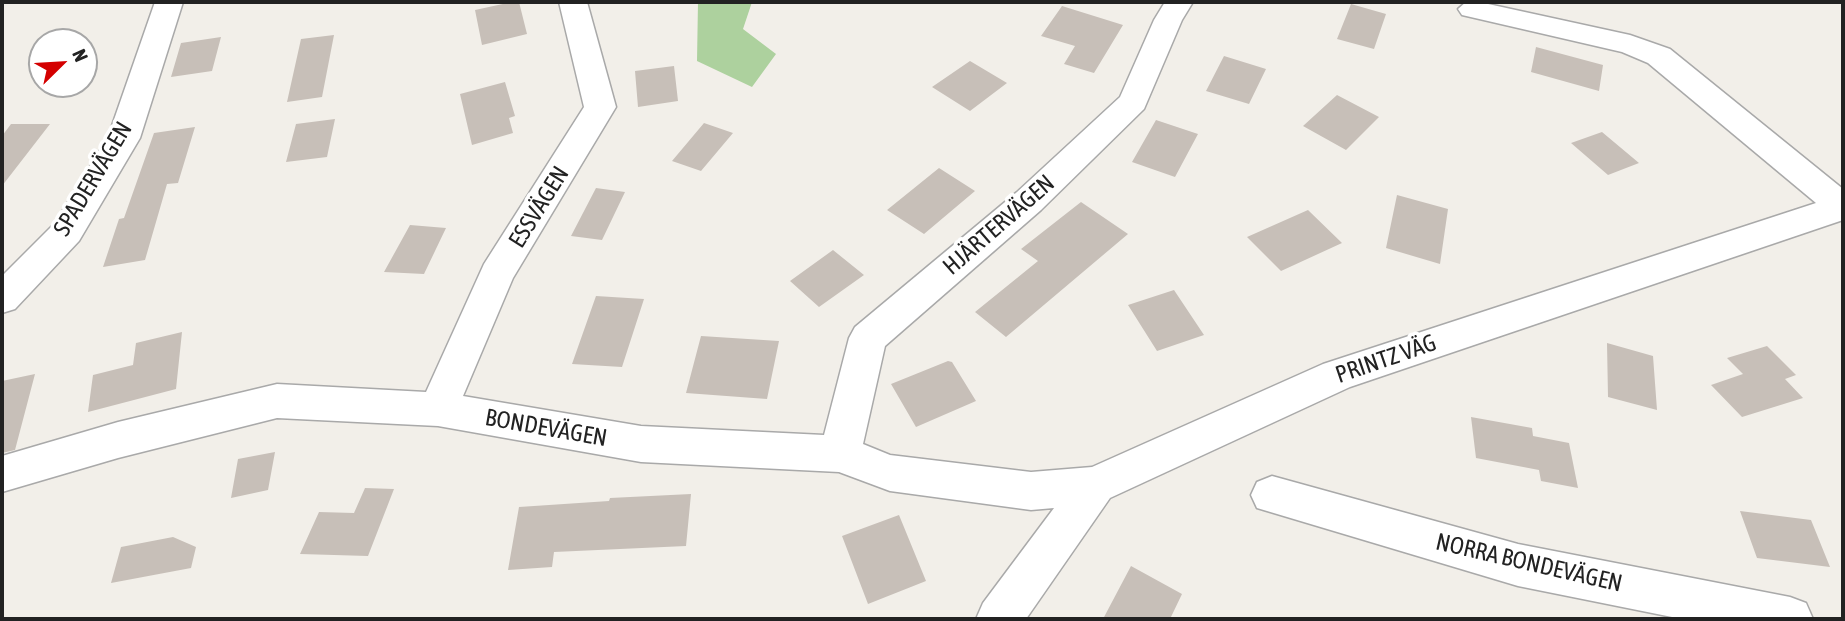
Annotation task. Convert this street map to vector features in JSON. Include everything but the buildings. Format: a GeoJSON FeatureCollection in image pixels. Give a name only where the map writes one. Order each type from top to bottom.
{"type":"FeatureCollection","features":[{"type":"Feature","properties":{"kind":"street","name":"SPADERVÄGEN"},"geometry":{"type":"LineString","coordinates":[[2,299],[67,232],[124,138],[169,2]]}},
{"type":"Feature","properties":{"kind":"street","name":"ESSVÄGEN"},"geometry":{"type":"LineString","coordinates":[[438,409],[497,274],[600,107],[573,2]]}},
{"type":"Feature","properties":{"kind":"street","name":"HJÄRTERVÄGEN"},"geometry":{"type":"LineString","coordinates":[[840,454],[868,338],[1029,201],[1133,102],[1168,20],[1179,2]]}},
{"type":"Feature","properties":{"kind":"street","name":"PRINTZ VÄG"},"geometry":{"type":"LineString","coordinates":[[1472,9],[1630,44],[1659,56],[1843,207]]}},
{"type":"Feature","properties":{"kind":"street","name":"PRINTZ VÄG"},"geometry":{"type":"LineString","coordinates":[[1094,485],[1337,374],[1843,207]]}},
{"type":"Feature","properties":{"kind":"street","name":"BONDEVÄGEN"},"geometry":{"type":"LineString","coordinates":[[2,474],[118,440],[277,401],[438,409],[641,444],[840,454],[890,473],[1031,491],[1094,485]]}},
{"type":"Feature","properties":{"kind":"street"},"geometry":{"type":"LineString","coordinates":[[999,619],[1094,485]]}},
{"type":"Feature","properties":{"kind":"street","name":"NORRA BONDEVÄGEN"},"geometry":{"type":"LineString","coordinates":[[1272,495],[1518,565],[1790,619]]}},
{"type":"Feature","properties":{"kind":"green space"},"geometry":{"type":"Polygon","coordinates":[[[698,2],[752,2],[743,29],[776,54],[752,87],[697,61],[698,2]]]}}]}
